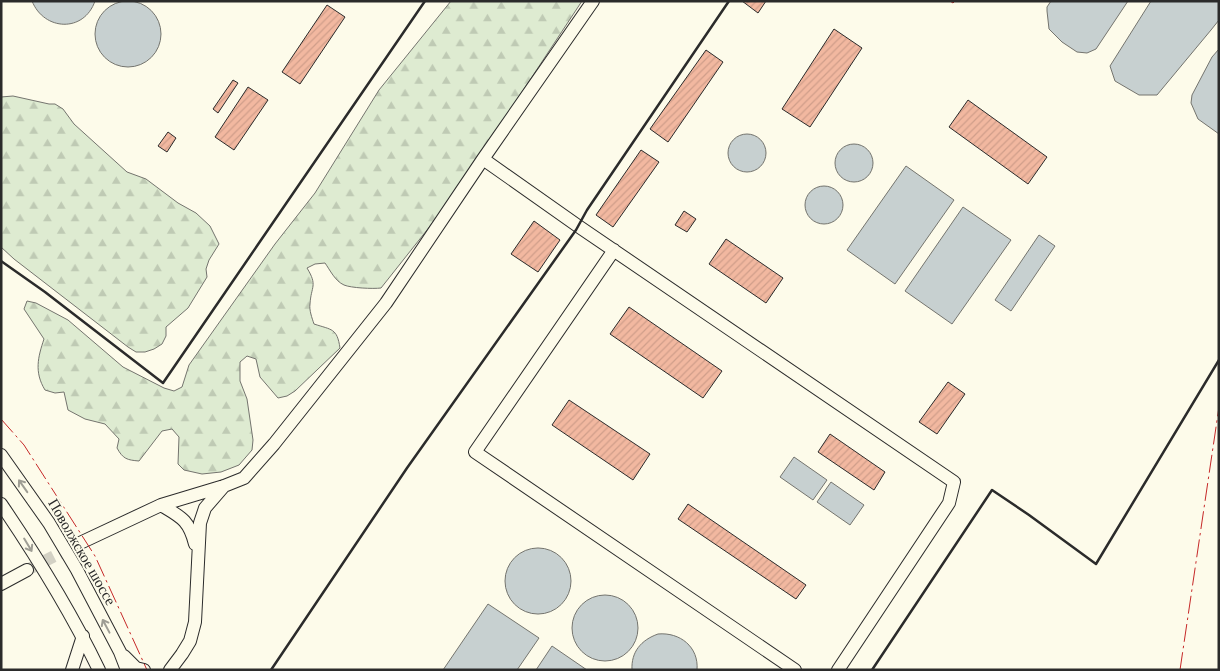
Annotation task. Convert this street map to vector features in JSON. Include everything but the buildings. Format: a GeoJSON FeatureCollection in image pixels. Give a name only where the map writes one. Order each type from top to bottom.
{"type":"FeatureCollection","features":[{"type":"Feature","properties":{"kind":"street"},"geometry":{"type":"LineString","coordinates":[[80,543],[161,505],[244,478],[274,444],[386,303],[592,1]]}},
{"type":"Feature","properties":{"kind":"street"},"geometry":{"type":"LineString","coordinates":[[483,159],[954,482],[949,502],[838,670]]}},
{"type":"Feature","properties":{"kind":"street"},"geometry":{"type":"LineString","coordinates":[[614,250],[475,452],[795,670]]}},
{"type":"Feature","properties":{"kind":"street","name":"Поволжское шоссе"},"geometry":{"type":"LineString","coordinates":[[1,455],[49,523],[77,570],[120,652],[127,670]]}},
{"type":"Feature","properties":{"kind":"street"},"geometry":{"type":"LineString","coordinates":[[170,670],[190,641],[195,622],[200,523],[205,508],[224,486]]}},
{"type":"Feature","properties":{"kind":"street"},"geometry":{"type":"LineString","coordinates":[[1,504],[24,537],[83,636],[99,670]]}},
{"type":"Feature","properties":{"kind":"street"},"geometry":{"type":"LineString","coordinates":[[161,505],[182,519],[192,530],[198,554]]}},
{"type":"Feature","properties":{"kind":"street"},"geometry":{"type":"LineString","coordinates":[[1,584],[27,570]]}},
{"type":"Feature","properties":{"kind":"street"},"geometry":{"type":"LineString","coordinates":[[72,670],[83,636]]}},
{"type":"Feature","properties":{"kind":"street"},"geometry":{"type":"LineString","coordinates":[[120,652],[136,668],[144,670]]}},
{"type":"Feature","properties":{"kind":"green space"},"geometry":{"type":"Polygon","coordinates":[[[451,1],[582,1],[464,180],[381,288],[362,288],[344,285],[335,278],[325,263],[315,264],[307,268],[313,283],[310,306],[314,324],[333,331],[340,348],[295,391],[287,396],[278,398],[260,377],[256,359],[247,356],[240,362],[240,381],[247,399],[253,440],[252,450],[239,465],[221,472],[202,474],[184,470],[178,464],[179,437],[172,429],[162,431],[139,461],[128,459],[119,452],[117,448],[119,439],[105,424],[85,419],[68,410],[64,392],[55,393],[45,390],[38,371],[40,352],[44,339],[24,309],[27,301],[36,303],[68,320],[123,367],[164,388],[174,391],[182,387],[189,365],[275,244],[315,193],[379,90],[451,1]]]}},
{"type":"Feature","properties":{"kind":"green space"},"geometry":{"type":"Polygon","coordinates":[[[13,96],[55,104],[63,109],[74,124],[127,172],[146,179],[178,203],[196,213],[210,226],[219,244],[209,260],[206,269],[207,277],[188,308],[166,327],[166,336],[162,344],[154,349],[136,352],[128,347],[1,247],[1,97],[13,96]]]}},
{"type":"Feature","properties":{"kind":"shaded area"},"geometry":{"type":"Polygon","coordinates":[[[32,1],[95,1],[90,11],[82,19],[64,24],[54,23],[45,18],[32,1]]]}},
{"type":"Feature","properties":{"kind":"shaded area"},"geometry":{"type":"Polygon","coordinates":[[[128,1],[141,3],[151,11],[159,21],[161,34],[159,47],[151,57],[141,65],[128,67],[115,65],[105,57],[97,47],[95,34],[97,21],[105,11],[115,3],[128,1]]]}},
{"type":"Feature","properties":{"kind":"shaded area"},"geometry":{"type":"Polygon","coordinates":[[[1051,1],[1128,1],[1096,49],[1087,53],[1077,52],[1062,42],[1049,29],[1047,7],[1051,1]]]}},
{"type":"Feature","properties":{"kind":"shaded area"},"geometry":{"type":"Polygon","coordinates":[[[1151,1],[1219,1],[1219,20],[1157,95],[1139,95],[1115,81],[1110,66],[1151,1]]]}},
{"type":"Feature","properties":{"kind":"shaded area"},"geometry":{"type":"Polygon","coordinates":[[[1219,49],[1219,134],[1198,119],[1191,103],[1192,95],[1212,57],[1219,49]]]}},
{"type":"Feature","properties":{"kind":"shaded area"},"geometry":{"type":"Polygon","coordinates":[[[747,134],[761,139],[766,153],[761,167],[747,172],[733,167],[728,153],[733,139],[747,134]]]}},
{"type":"Feature","properties":{"kind":"shaded area"},"geometry":{"type":"Polygon","coordinates":[[[854,144],[868,149],[873,163],[868,177],[854,182],[840,177],[835,163],[840,149],[854,144]]]}},
{"type":"Feature","properties":{"kind":"shaded area"},"geometry":{"type":"Polygon","coordinates":[[[906,166],[954,200],[895,284],[847,250],[906,166]]]}},
{"type":"Feature","properties":{"kind":"shaded area"},"geometry":{"type":"Polygon","coordinates":[[[824,186],[838,191],[843,205],[838,219],[824,224],[810,219],[805,205],[810,191],[824,186]]]}},
{"type":"Feature","properties":{"kind":"shaded area"},"geometry":{"type":"Polygon","coordinates":[[[963,207],[1011,240],[952,324],[905,291],[963,207]]]}},
{"type":"Feature","properties":{"kind":"shaded area"},"geometry":{"type":"Polygon","coordinates":[[[1039,235],[1055,246],[1011,311],[995,300],[1039,235]]]}},
{"type":"Feature","properties":{"kind":"shaded area"},"geometry":{"type":"Polygon","coordinates":[[[794,457],[827,480],[813,500],[780,477],[794,457]]]}},
{"type":"Feature","properties":{"kind":"shaded area"},"geometry":{"type":"Polygon","coordinates":[[[831,482],[864,505],[850,525],[817,502],[831,482]]]}},
{"type":"Feature","properties":{"kind":"shaded area"},"geometry":{"type":"Polygon","coordinates":[[[538,548],[551,550],[561,558],[569,568],[571,581],[569,594],[561,604],[551,612],[538,614],[525,612],[515,604],[507,594],[505,581],[507,568],[515,558],[525,550],[538,548]]]}},
{"type":"Feature","properties":{"kind":"shaded area"},"geometry":{"type":"Polygon","coordinates":[[[605,595],[618,597],[628,605],[636,615],[638,628],[636,641],[628,651],[618,659],[605,661],[592,659],[582,651],[574,641],[572,628],[574,615],[582,605],[592,597],[605,595]]]}},
{"type":"Feature","properties":{"kind":"shaded area"},"geometry":{"type":"Polygon","coordinates":[[[488,604],[539,638],[517,670],[443,670],[488,604]]]}},
{"type":"Feature","properties":{"kind":"shaded area"},"geometry":{"type":"Polygon","coordinates":[[[658,634],[681,638],[695,654],[697,670],[632,670],[635,652],[642,643],[658,634]]]}},
{"type":"Feature","properties":{"kind":"shaded area"},"geometry":{"type":"Polygon","coordinates":[[[552,646],[587,670],[536,670],[552,646]]]}},
{"type":"Feature","properties":{"kind":"tunnel"},"geometry":{"type":"LineString","coordinates":[[27,570],[80,543]]}},
{"type":"Feature","properties":{"kind":"wall"},"geometry":{"type":"LineString","coordinates":[[1,261],[45,292],[163,383],[425,1]]}},
{"type":"Feature","properties":{"kind":"wall"},"geometry":{"type":"LineString","coordinates":[[271,670],[407,468],[576,230],[587,210],[729,1]]}},
{"type":"Feature","properties":{"kind":"wall"},"geometry":{"type":"LineString","coordinates":[[872,670],[992,490],[1096,564],[1219,360]]}},
{"type":"Feature","properties":{"kind":"power"},"geometry":{"type":"LineString","coordinates":[[950,1],[953,3],[955,1]]}},
{"type":"Feature","properties":{"kind":"power"},"geometry":{"type":"LineString","coordinates":[[1180,670],[1219,407]]}},
{"type":"Feature","properties":{"kind":"power"},"geometry":{"type":"LineString","coordinates":[[1,419],[24,445],[95,556],[147,670]]}}]}
